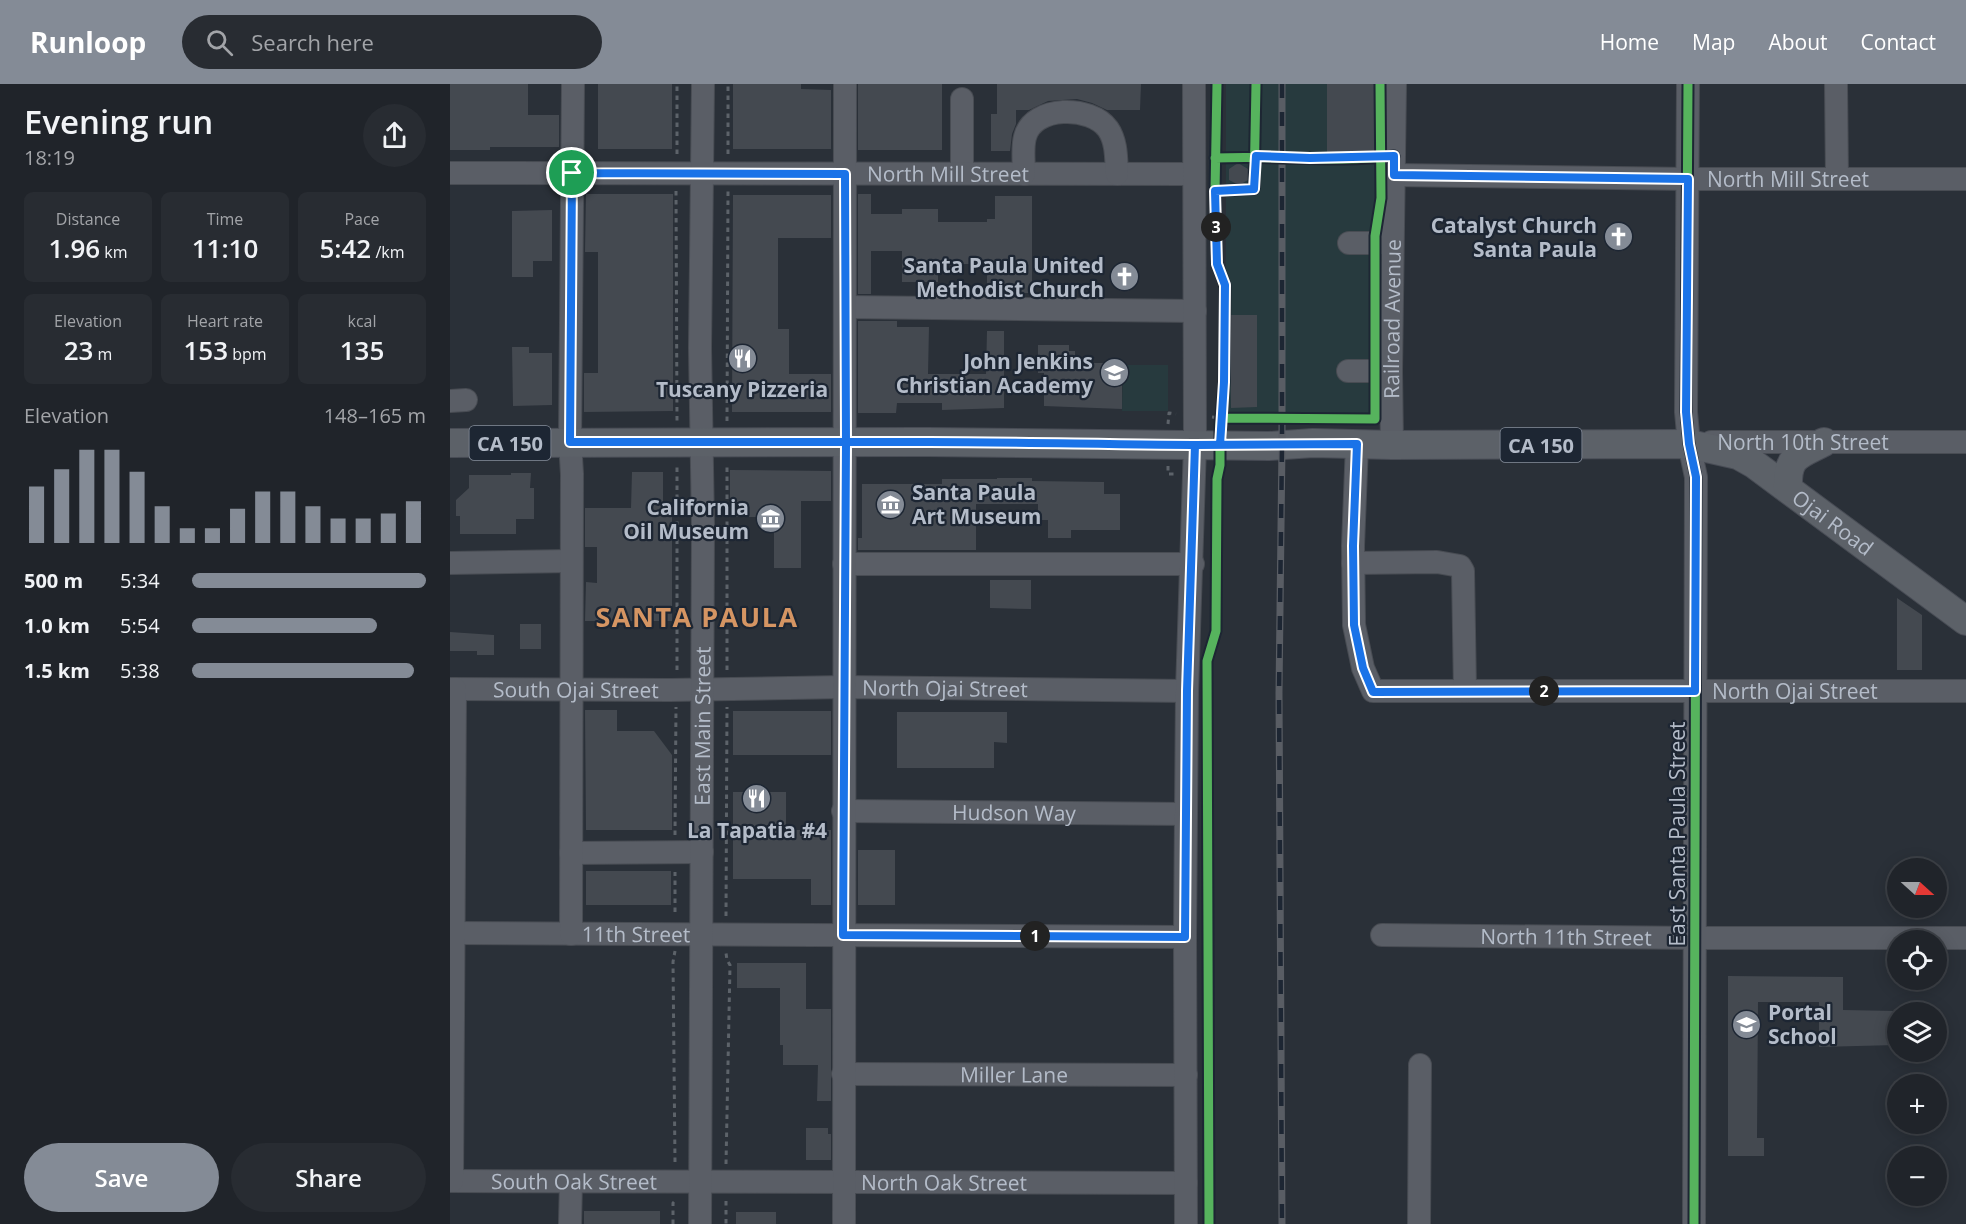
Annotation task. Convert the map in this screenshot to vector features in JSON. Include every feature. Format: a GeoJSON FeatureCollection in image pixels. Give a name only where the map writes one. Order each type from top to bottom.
{"type":"FeatureCollection","features":[{"type":"Feature","properties":{"kind":"main road","name":"North 10th Street"},"geometry":{"type":"LineString","coordinates":[[703,444],[1014,442],[1218,427],[1357,444],[1689,444]]}},
{"type":"Feature","properties":{"kind":"main road"},"geometry":{"type":"LineString","coordinates":[[1788,488],[1789,467],[1792,460],[1824,442]]}},
{"type":"Feature","properties":{"kind":"main road","name":"CA 150"},"geometry":{"type":"LineString","coordinates":[[450,443],[703,444]]}},
{"type":"Feature","properties":{"kind":"main road","name":"Ojai Road"},"geometry":{"type":"LineString","coordinates":[[1689,444],[1738,455],[1754,464],[1966,621]]}},
{"type":"Feature","properties":{"kind":"street"},"geometry":{"type":"LineString","coordinates":[[571,934],[572,474],[570,442],[573,84]]}},
{"type":"Feature","properties":{"kind":"street","name":"East Main Street"},"geometry":{"type":"LineString","coordinates":[[700,1224],[703,444],[700,348],[703,84]]}},
{"type":"Feature","properties":{"kind":"street"},"geometry":{"type":"LineString","coordinates":[[844,1224],[845,84]]}},
{"type":"Feature","properties":{"kind":"street"},"geometry":{"type":"LineString","coordinates":[[1186,1224],[1187,691],[1193,564],[1218,427],[1195,311],[1194,84]]}},
{"type":"Feature","properties":{"kind":"street","name":"Railroad Avenue"},"geometry":{"type":"LineString","coordinates":[[1392,445],[1395,84]]}},
{"type":"Feature","properties":{"kind":"street","name":"East Santa Paula Street"},"geometry":{"type":"LineString","coordinates":[[1688,84],[1686,412],[1689,444],[1696,477],[1694,1224]]}},
{"type":"Feature","properties":{"kind":"street"},"geometry":{"type":"LineString","coordinates":[[1836,84],[1837,179]]}},
{"type":"Feature","properties":{"kind":"street"},"geometry":{"type":"LineString","coordinates":[[962,99],[962,173]]}},
{"type":"Feature","properties":{"kind":"street"},"geometry":{"type":"LineString","coordinates":[[1024,174],[1025,136],[1030,126],[1049,115],[1080,113],[1100,121],[1108,129],[1116,150],[1117,174]]}},
{"type":"Feature","properties":{"kind":"street","name":"North Mill Street"},"geometry":{"type":"LineString","coordinates":[[450,173],[1194,174]]}},
{"type":"Feature","properties":{"kind":"street","name":"North Mill Street"},"geometry":{"type":"LineString","coordinates":[[1394,175],[1688,179],[1966,179]]}},
{"type":"Feature","properties":{"kind":"street"},"geometry":{"type":"LineString","coordinates":[[1349,243],[1392,243]]}},
{"type":"Feature","properties":{"kind":"street"},"geometry":{"type":"LineString","coordinates":[[844,308],[1195,311]]}},
{"type":"Feature","properties":{"kind":"street"},"geometry":{"type":"LineString","coordinates":[[1348,371],[1391,371]]}},
{"type":"Feature","properties":{"kind":"street","name":"North 10th Street"},"geometry":{"type":"LineString","coordinates":[[1689,444],[1717,441],[1966,442]]}},
{"type":"Feature","properties":{"kind":"street"},"geometry":{"type":"LineString","coordinates":[[1357,444],[1353,563],[1437,562],[1460,566],[1463,571],[1465,691]]}},
{"type":"Feature","properties":{"kind":"street"},"geometry":{"type":"LineString","coordinates":[[450,563],[571,561]]}},
{"type":"Feature","properties":{"kind":"street","name":"North Ojai Street"},"geometry":{"type":"LineString","coordinates":[[1353,563],[1354,625],[1357,647],[1373,692],[1966,691]]}},
{"type":"Feature","properties":{"kind":"street"},"geometry":{"type":"LineString","coordinates":[[844,564],[1193,564]]}},
{"type":"Feature","properties":{"kind":"street","name":"North Ojai Street"},"geometry":{"type":"LineString","coordinates":[[702,689],[844,687],[1187,691]]}},
{"type":"Feature","properties":{"kind":"street"},"geometry":{"type":"LineString","coordinates":[[451,1181],[452,689]]}},
{"type":"Feature","properties":{"kind":"street","name":"South Ojai Street"},"geometry":{"type":"LineString","coordinates":[[452,689],[702,689]]}},
{"type":"Feature","properties":{"kind":"street","name":"Hudson Way"},"geometry":{"type":"LineString","coordinates":[[843,811],[1186,814]]}},
{"type":"Feature","properties":{"kind":"street"},"geometry":{"type":"LineString","coordinates":[[571,852],[702,852]]}},
{"type":"Feature","properties":{"kind":"street","name":"11th Street"},"geometry":{"type":"LineString","coordinates":[[452,933],[701,935]]}},
{"type":"Feature","properties":{"kind":"street"},"geometry":{"type":"LineString","coordinates":[[701,935],[1185,937]]}},
{"type":"Feature","properties":{"kind":"street","name":"North 11th Street"},"geometry":{"type":"LineString","coordinates":[[1382,935],[1966,938]]}},
{"type":"Feature","properties":{"kind":"street"},"geometry":{"type":"LineString","coordinates":[[1419,1224],[1420,1065]]}},
{"type":"Feature","properties":{"kind":"street","name":"Miller Lane"},"geometry":{"type":"LineString","coordinates":[[843,1074],[1186,1075]]}},
{"type":"Feature","properties":{"kind":"street","name":"South Oak Street"},"geometry":{"type":"LineString","coordinates":[[451,1181],[700,1182]]}},
{"type":"Feature","properties":{"kind":"street"},"geometry":{"type":"LineString","coordinates":[[570,1224],[571,1182]]}},
{"type":"Feature","properties":{"kind":"street","name":"North Oak Street"},"geometry":{"type":"LineString","coordinates":[[700,1182],[1186,1183]]}},
{"type":"Feature","properties":{"kind":"path"},"geometry":{"type":"LineString","coordinates":[[677,84],[677,153]]}},
{"type":"Feature","properties":{"kind":"path"},"geometry":{"type":"LineString","coordinates":[[728,84],[728,153]]}},
{"type":"Feature","properties":{"kind":"path"},"geometry":{"type":"LineString","coordinates":[[676,191],[677,416]]}},
{"type":"Feature","properties":{"kind":"path"},"geometry":{"type":"LineString","coordinates":[[677,469],[677,668]]}},
{"type":"Feature","properties":{"kind":"path"},"geometry":{"type":"LineString","coordinates":[[726,1224],[730,965],[727,960],[726,936],[727,708]]}},
{"type":"Feature","properties":{"kind":"path"},"geometry":{"type":"LineString","coordinates":[[675,912],[676,709]]}},
{"type":"Feature","properties":{"kind":"path"},"geometry":{"type":"LineString","coordinates":[[675,958],[673,962],[673,1161],[676,1164]]}},
{"type":"Feature","properties":{"kind":"path"},"geometry":{"type":"LineString","coordinates":[[673,1224],[673,1203],[675,1201]]}},
{"type":"Feature","properties":{"kind":"green space"},"geometry":{"type":"Polygon","coordinates":[[[1226,84],[1376,84],[1376,213],[1372,236],[1374,415],[1226,414],[1226,84]]]}},
{"type":"Feature","properties":{"kind":"green space"},"geometry":{"type":"Polygon","coordinates":[[[1123,365],[1168,365],[1168,411],[1122,411],[1123,365]]]}},
{"type":"Feature","properties":{"kind":"building"},"geometry":{"type":"Polygon","coordinates":[[[450,84],[528,84],[528,115],[559,115],[559,147],[490,147],[490,150],[450,150],[450,84]]]}},
{"type":"Feature","properties":{"kind":"building"},"geometry":{"type":"Polygon","coordinates":[[[598,84],[672,84],[672,149],[598,149],[598,84]]]}},
{"type":"Feature","properties":{"kind":"building"},"geometry":{"type":"Polygon","coordinates":[[[733,84],[801,84],[801,89],[831,90],[831,149],[733,149],[733,84]]]}},
{"type":"Feature","properties":{"kind":"building"},"geometry":{"type":"Polygon","coordinates":[[[858,84],[942,84],[942,150],[858,150],[858,84]]]}},
{"type":"Feature","properties":{"kind":"building"},"geometry":{"type":"Polygon","coordinates":[[[997,84],[1141,84],[1140,110],[1107,110],[1077,99],[1048,101],[1029,110],[1016,110],[1016,124],[1010,151],[991,151],[991,114],[997,114],[997,84]]]}},
{"type":"Feature","properties":{"kind":"building"},"geometry":{"type":"Polygon","coordinates":[[[1327,84],[1375,84],[1375,152],[1327,152],[1327,84]]]}},
{"type":"Feature","properties":{"kind":"building"},"geometry":{"type":"Polygon","coordinates":[[[1238,163],[1248,169],[1248,180],[1239,185],[1229,180],[1229,169],[1238,163]]]}},
{"type":"Feature","properties":{"kind":"building"},"geometry":{"type":"Polygon","coordinates":[[[586,194],[673,194],[673,411],[584,412],[584,373],[598,373],[598,252],[585,252],[586,194]]]}},
{"type":"Feature","properties":{"kind":"building"},"geometry":{"type":"Polygon","coordinates":[[[858,194],[871,194],[871,214],[902,214],[902,209],[938,209],[938,222],[987,222],[987,219],[995,219],[995,196],[1032,196],[1032,293],[987,293],[987,264],[938,266],[938,282],[902,282],[902,251],[871,251],[871,294],[858,294],[858,194]]]}},
{"type":"Feature","properties":{"kind":"building"},"geometry":{"type":"Polygon","coordinates":[[[733,195],[831,195],[831,238],[778,238],[778,329],[789,329],[789,374],[831,374],[831,412],[732,412],[733,195]]]}},
{"type":"Feature","properties":{"kind":"building"},"geometry":{"type":"Polygon","coordinates":[[[552,210],[552,261],[533,261],[533,277],[512,277],[512,211],[552,210]]]}},
{"type":"Feature","properties":{"kind":"building"},"geometry":{"type":"Polygon","coordinates":[[[1230,315],[1257,315],[1257,407],[1231,408],[1230,315]]]}},
{"type":"Feature","properties":{"kind":"building"},"geometry":{"type":"Polygon","coordinates":[[[858,321],[897,321],[897,327],[929,327],[928,374],[986,374],[987,331],[1004,331],[1004,408],[942,410],[942,403],[897,403],[896,413],[858,413],[858,321]]]}},
{"type":"Feature","properties":{"kind":"building"},"geometry":{"type":"Polygon","coordinates":[[[1038,345],[1069,345],[1069,351],[1075,351],[1075,363],[1122,363],[1122,409],[1044,406],[1044,373],[1038,373],[1038,345]]]}},
{"type":"Feature","properties":{"kind":"building"},"geometry":{"type":"Polygon","coordinates":[[[512,347],[529,347],[529,353],[552,353],[552,405],[513,406],[512,347]]]}},
{"type":"Feature","properties":{"kind":"building"},"geometry":{"type":"Polygon","coordinates":[[[730,470],[831,471],[831,501],[801,501],[801,568],[774,568],[774,517],[730,517],[730,470]]]}},
{"type":"Feature","properties":{"kind":"building"},"geometry":{"type":"Polygon","coordinates":[[[632,472],[663,472],[663,508],[672,508],[672,621],[585,621],[586,582],[597,583],[597,547],[585,547],[585,508],[631,508],[632,472]]]}},
{"type":"Feature","properties":{"kind":"building"},"geometry":{"type":"Polygon","coordinates":[[[511,473],[531,473],[530,488],[534,488],[534,519],[516,519],[516,534],[460,534],[460,516],[456,516],[456,500],[469,488],[469,475],[511,475],[511,473]]]}},
{"type":"Feature","properties":{"kind":"building"},"geometry":{"type":"Polygon","coordinates":[[[997,478],[1104,482],[1104,494],[1120,494],[1120,530],[1071,530],[1071,538],[1048,538],[1048,520],[1038,520],[1038,504],[976,504],[976,550],[858,550],[858,538],[862,538],[862,484],[942,484],[942,479],[997,478]]]}},
{"type":"Feature","properties":{"kind":"building"},"geometry":{"type":"Polygon","coordinates":[[[990,580],[1031,580],[1031,609],[990,608],[990,580]]]}},
{"type":"Feature","properties":{"kind":"building"},"geometry":{"type":"Polygon","coordinates":[[[1897,598],[1922,615],[1922,670],[1897,670],[1897,598]]]}},
{"type":"Feature","properties":{"kind":"building"},"geometry":{"type":"Polygon","coordinates":[[[520,624],[541,624],[541,649],[520,649],[520,624]]]}},
{"type":"Feature","properties":{"kind":"building"},"geometry":{"type":"Polygon","coordinates":[[[450,632],[494,635],[494,655],[477,655],[477,651],[450,651],[450,632]]]}},
{"type":"Feature","properties":{"kind":"building"},"geometry":{"type":"Polygon","coordinates":[[[585,710],[617,710],[617,731],[654,731],[672,755],[672,830],[586,830],[585,710]]]}},
{"type":"Feature","properties":{"kind":"building"},"geometry":{"type":"Polygon","coordinates":[[[733,711],[831,711],[831,755],[733,755],[733,711]]]}},
{"type":"Feature","properties":{"kind":"building"},"geometry":{"type":"Polygon","coordinates":[[[897,712],[1007,712],[1007,743],[994,742],[994,768],[897,768],[897,712]]]}},
{"type":"Feature","properties":{"kind":"building"},"geometry":{"type":"Polygon","coordinates":[[[733,792],[786,792],[786,830],[831,830],[831,905],[811,905],[811,879],[733,879],[733,792]]]}},
{"type":"Feature","properties":{"kind":"building"},"geometry":{"type":"Polygon","coordinates":[[[858,850],[895,850],[895,905],[858,905],[858,850]]]}},
{"type":"Feature","properties":{"kind":"building"},"geometry":{"type":"Polygon","coordinates":[[[586,871],[671,871],[671,905],[586,905],[586,871]]]}},
{"type":"Feature","properties":{"kind":"building"},"geometry":{"type":"Polygon","coordinates":[[[737,963],[806,963],[806,1009],[831,1009],[831,1101],[817,1101],[818,1065],[783,1065],[783,1045],[780,1045],[780,988],[737,988],[737,963]]]}},
{"type":"Feature","properties":{"kind":"building"},"geometry":{"type":"Polygon","coordinates":[[[1728,976],[1843,977],[1843,1010],[1887,1011],[1887,1045],[1819,1047],[1819,1002],[1758,1002],[1757,1138],[1764,1138],[1764,1156],[1728,1156],[1728,976]]]}},
{"type":"Feature","properties":{"kind":"building"},"geometry":{"type":"Polygon","coordinates":[[[806,1128],[828,1128],[828,1134],[831,1134],[831,1160],[806,1160],[806,1128]]]}},
{"type":"Feature","properties":{"kind":"building"},"geometry":{"type":"Polygon","coordinates":[[[584,1211],[660,1211],[660,1224],[584,1224],[584,1211]]]}},
{"type":"Feature","properties":{"kind":"building"},"geometry":{"type":"Polygon","coordinates":[[[736,1212],[776,1212],[776,1224],[736,1224],[736,1212]]]}},
{"type":"Feature","properties":{"kind":"railway"},"geometry":{"type":"LineString","coordinates":[[1282,84],[1279,693],[1282,1224]]}},
{"type":"Feature","properties":{"kind":"cycle path"},"geometry":{"type":"LineString","coordinates":[[1209,1224],[1207,661],[1216,631],[1217,479],[1220,465],[1220,425],[1224,382],[1225,285],[1217,264],[1215,191],[1217,84]]}},
{"type":"Feature","properties":{"kind":"cycle path"},"geometry":{"type":"LineString","coordinates":[[1215,191],[1254,189],[1256,84]]}},
{"type":"Feature","properties":{"kind":"cycle path"},"geometry":{"type":"LineString","coordinates":[[1221,418],[1375,419],[1375,236],[1381,198],[1380,84]]}},
{"type":"Feature","properties":{"kind":"cycle path"},"geometry":{"type":"LineString","coordinates":[[1688,84],[1686,412],[1689,444],[1696,477],[1694,1224]]}},
{"type":"Feature","properties":{"kind":"cycle path"},"geometry":{"type":"LineString","coordinates":[[1215,158],[1349,159],[1394,156]]}},
{"type":"Feature","properties":{"kind":"place","name":"Catalyst Church Santa Paula"},"geometry":{"type":"Point","coordinates":[1618,237]}},
{"type":"Feature","properties":{"kind":"place","name":"Santa Paula United Methodist Church"},"geometry":{"type":"Point","coordinates":[1125,277]}},
{"type":"Feature","properties":{"kind":"place","name":"Tuscany Pizzeria"},"geometry":{"type":"Point","coordinates":[742,358]}},
{"type":"Feature","properties":{"kind":"place","name":"John Jenkins Christian Academy"},"geometry":{"type":"Point","coordinates":[1114,373]}},
{"type":"Feature","properties":{"kind":"place","name":"Santa Paula Art Museum"},"geometry":{"type":"Point","coordinates":[891,504]}},
{"type":"Feature","properties":{"kind":"place","name":"California Oil Museum"},"geometry":{"type":"Point","coordinates":[770,519]}},
{"type":"Feature","properties":{"kind":"place","name":"La Tapatia #4"},"geometry":{"type":"Point","coordinates":[757,799]}},
{"type":"Feature","properties":{"kind":"place","name":"Portal School"},"geometry":{"type":"Point","coordinates":[1747,1024]}},
{"type":"Feature","properties":{"kind":"district","name":"SANTA PAULA"},"geometry":{"type":"Point","coordinates":[697,616]}},
{"type":"Feature","properties":{"kind":"route"},"geometry":{"type":"LineString","coordinates":[[572,173],[570,442],[703,444],[846,443],[928,442],[1014,442],[1220,445],[1224,382],[1225,285],[1217,264],[1215,191],[1254,189],[1256,156],[1380,158],[1394,156],[1394,175],[1688,179],[1686,412],[1689,444],[1696,477],[1695,691],[1373,692],[1357,647],[1354,625],[1353,546],[1357,444],[1313,443],[1269,446],[1195,445],[1193,564],[1187,691],[1185,937],[843,935],[846,443],[845,174],[572,173]]}}]}
